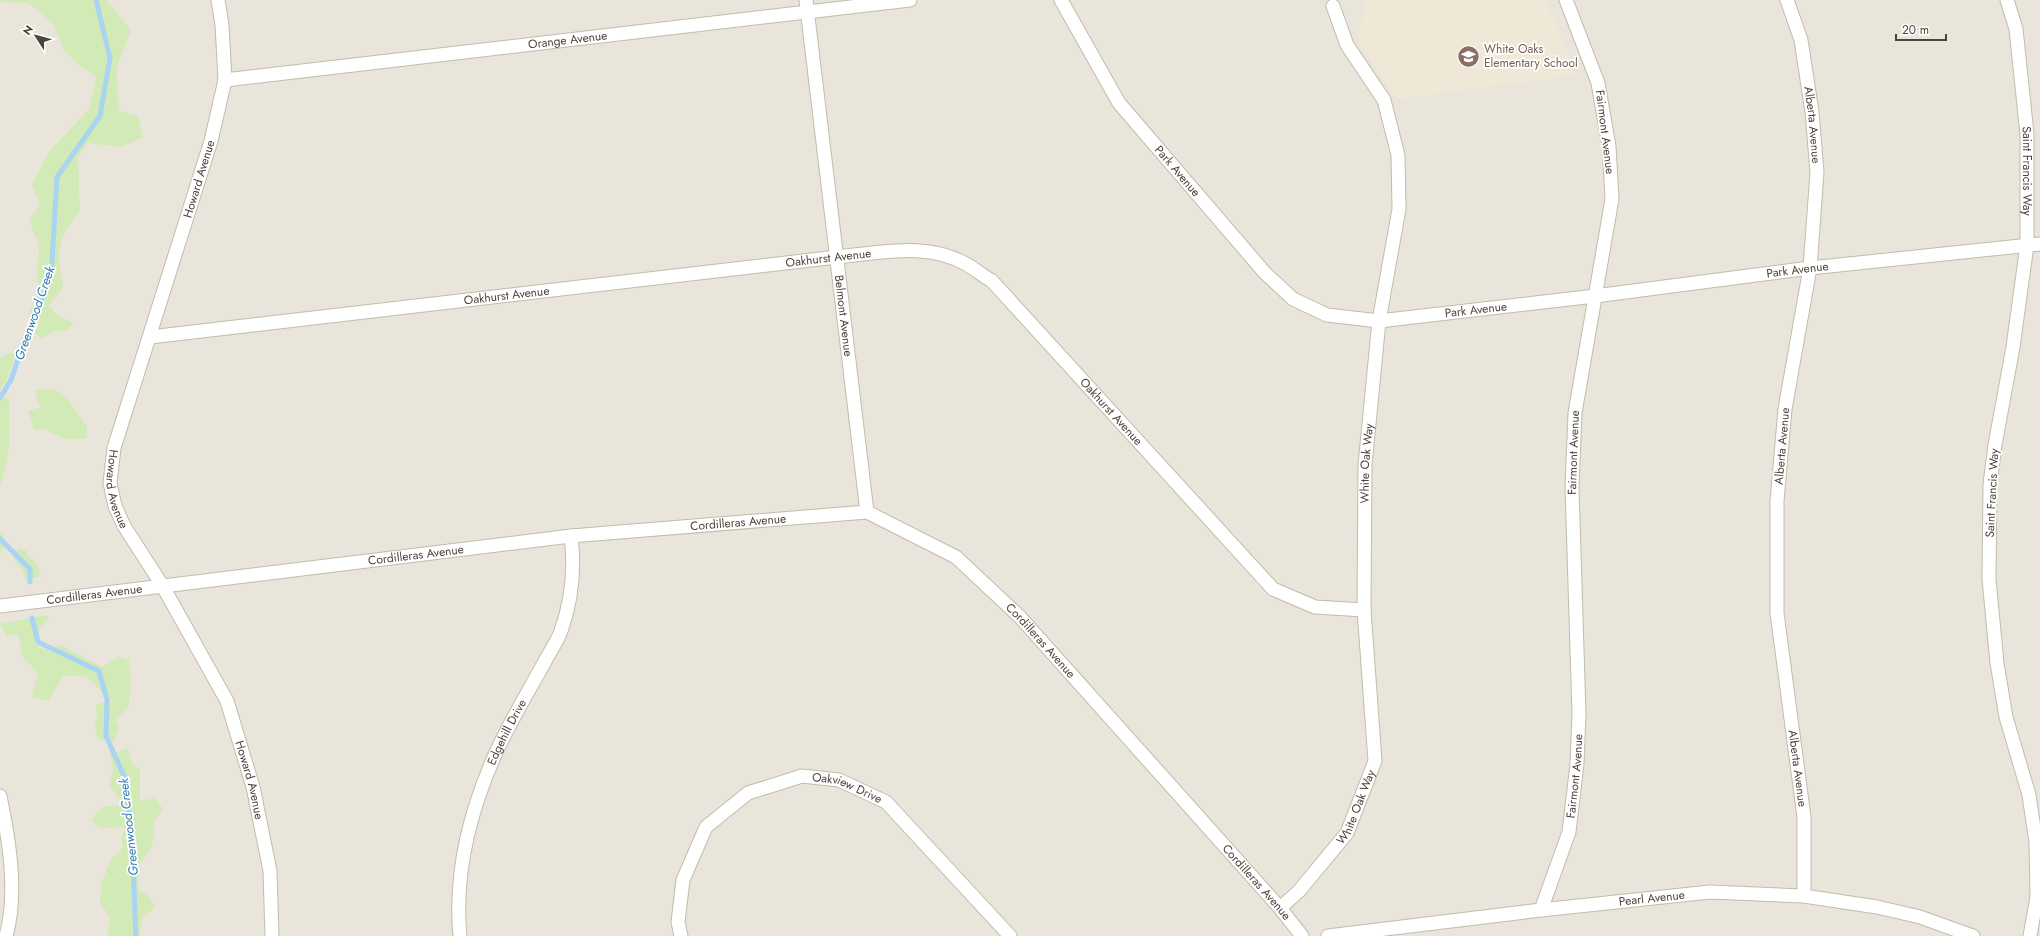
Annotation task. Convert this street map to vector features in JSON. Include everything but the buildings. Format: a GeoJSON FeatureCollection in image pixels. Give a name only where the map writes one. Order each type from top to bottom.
{"type":"FeatureCollection","features":[{"type":"Feature","properties":{"kind":"street","name":"Howard Avenue"},"geometry":{"type":"LineString","coordinates":[[218,0],[222,25],[225,80],[212,141],[114,448],[110,483],[115,506],[124,526],[162,585],[227,701],[253,787],[270,871],[272,936]]}},
{"type":"Feature","properties":{"kind":"street","name":"Orange Avenue"},"geometry":{"type":"LineString","coordinates":[[225,80],[807,6],[910,0]]}},
{"type":"Feature","properties":{"kind":"street","name":"Park Avenue"},"geometry":{"type":"LineString","coordinates":[[1061,0],[1119,103],[1265,273],[1293,300],[1327,315],[1379,321],[1595,296],[1810,268],[2034,244]]}},
{"type":"Feature","properties":{"kind":"street","name":"Fairmont Avenue"},"geometry":{"type":"LineString","coordinates":[[1541,910],[1569,832],[1576,764],[1579,714],[1572,487],[1575,413],[1612,200],[1609,146],[1598,83],[1566,0]]}},
{"type":"Feature","properties":{"kind":"street","name":"Alberta Avenue"},"geometry":{"type":"LineString","coordinates":[[1787,0],[1800,40],[1813,120],[1817,172],[1810,268],[1785,409],[1777,501],[1777,613],[1804,817],[1804,896]]}},
{"type":"Feature","properties":{"kind":"street","name":"Saint Francis Way"},"geometry":{"type":"LineString","coordinates":[[2007,0],[2016,28],[2027,134],[2034,244],[1994,445],[1990,484],[1989,579],[1997,662],[2006,717],[2029,795],[2036,842],[2036,897],[2030,936]]}},
{"type":"Feature","properties":{"kind":"street","name":"Belmont Avenue"},"geometry":{"type":"LineString","coordinates":[[807,6],[838,258],[866,512]]}},
{"type":"Feature","properties":{"kind":"street","name":"White Oak Way"},"geometry":{"type":"LineString","coordinates":[[1280,908],[1299,891],[1346,833],[1375,761],[1364,610],[1365,465],[1379,321],[1399,209],[1398,155],[1384,100],[1347,45],[1333,6]]}},
{"type":"Feature","properties":{"kind":"street","name":"Oakhurst Avenue"},"geometry":{"type":"LineString","coordinates":[[150,337],[913,249],[940,254],[966,263],[992,281],[1273,589],[1315,607],[1364,610]]}},
{"type":"Feature","properties":{"kind":"street","name":"Cordilleras Avenue"},"geometry":{"type":"LineString","coordinates":[[0,606],[571,536],[866,512],[956,557],[1020,617],[1280,908],[1302,936]]}},
{"type":"Feature","properties":{"kind":"street","name":"Edgehill Drive"},"geometry":{"type":"LineString","coordinates":[[460,936],[459,921],[462,867],[473,810],[494,756],[561,632],[571,593],[573,555],[571,536]]}},
{"type":"Feature","properties":{"kind":"street","name":"Oakview Drive"},"geometry":{"type":"LineString","coordinates":[[681,936],[678,922],[683,880],[706,828],[748,793],[802,776],[839,780],[886,802],[1010,936]]}},
{"type":"Feature","properties":{"kind":"street"},"geometry":{"type":"LineString","coordinates":[[0,796],[9,839],[12,884],[6,936]]}},
{"type":"Feature","properties":{"kind":"street","name":"Pearl Avenue"},"geometry":{"type":"LineString","coordinates":[[1328,936],[1541,910],[1710,892],[1804,896],[1877,908],[1920,917],[1973,936]]}},
{"type":"Feature","properties":{"kind":"shaded area"},"geometry":{"type":"Polygon","coordinates":[[[0,0],[2040,0],[2040,936],[0,936],[0,0]]]}},
{"type":"Feature","properties":{"kind":"shaded area","name":"White Oaks Elementary School"},"geometry":{"type":"Polygon","coordinates":[[[1366,0],[1544,0],[1559,30],[1575,75],[1396,99],[1356,37],[1367,8],[1366,0]]]}},
{"type":"Feature","properties":{"kind":"green space"},"geometry":{"type":"Polygon","coordinates":[[[1,0],[106,0],[131,30],[116,69],[119,111],[138,116],[143,137],[121,147],[87,143],[78,158],[80,212],[66,231],[60,247],[59,256],[63,288],[48,306],[59,316],[73,323],[68,331],[54,331],[42,339],[35,333],[39,324],[28,314],[41,289],[37,280],[39,245],[29,220],[40,205],[32,184],[50,151],[89,109],[96,77],[79,65],[64,50],[54,24],[29,3],[1,2],[1,0]]]}},
{"type":"Feature","properties":{"kind":"green space"},"geometry":{"type":"Polygon","coordinates":[[[11,352],[15,357],[6,381],[0,390],[0,358],[11,352]]]}},
{"type":"Feature","properties":{"kind":"green space"},"geometry":{"type":"Polygon","coordinates":[[[36,390],[55,390],[64,395],[87,426],[86,439],[64,439],[46,430],[34,429],[28,411],[42,407],[37,403],[36,390]]]}},
{"type":"Feature","properties":{"kind":"green space"},"geometry":{"type":"Polygon","coordinates":[[[0,397],[9,398],[10,420],[8,454],[4,475],[0,486],[0,397]]]}},
{"type":"Feature","properties":{"kind":"green space"},"geometry":{"type":"Polygon","coordinates":[[[0,532],[7,542],[0,554],[0,532]]]}},
{"type":"Feature","properties":{"kind":"green space"},"geometry":{"type":"Polygon","coordinates":[[[19,548],[27,551],[27,555],[37,564],[41,576],[25,580],[23,570],[13,558],[19,548]]]}},
{"type":"Feature","properties":{"kind":"green space"},"geometry":{"type":"Polygon","coordinates":[[[46,615],[49,618],[40,627],[38,647],[48,650],[60,645],[102,667],[119,657],[129,660],[131,687],[128,708],[116,719],[119,727],[114,742],[98,739],[94,726],[97,717],[96,704],[114,702],[85,676],[63,676],[48,701],[32,697],[38,673],[23,657],[18,634],[7,636],[0,624],[46,615]]]}},
{"type":"Feature","properties":{"kind":"green space"},"geometry":{"type":"Polygon","coordinates":[[[128,748],[132,765],[140,768],[140,801],[155,798],[163,809],[154,822],[154,839],[150,850],[137,867],[139,892],[147,894],[155,907],[142,918],[140,936],[108,936],[110,918],[100,902],[102,882],[110,861],[123,847],[121,838],[125,827],[99,828],[91,819],[104,806],[121,806],[120,799],[109,785],[113,769],[110,755],[128,748]]]}},
{"type":"Feature","properties":{"kind":"waterway","name":"Greenwood Creek"},"geometry":{"type":"LineString","coordinates":[[0,398],[11,380],[24,342],[46,289],[52,263],[57,177],[100,116],[110,58],[96,0]]}},
{"type":"Feature","properties":{"kind":"waterway","name":"Greenwood Creek"},"geometry":{"type":"LineString","coordinates":[[0,539],[30,569],[30,582]]}},
{"type":"Feature","properties":{"kind":"waterway","name":"Greenwood Creek"},"geometry":{"type":"LineString","coordinates":[[32,618],[38,642],[99,671],[107,700],[106,736],[125,778],[133,864],[136,936]]}},
{"type":"Feature","properties":{"kind":"place","name":"White Oaks Elementary School"},"geometry":{"type":"Point","coordinates":[1468,56]}}]}
